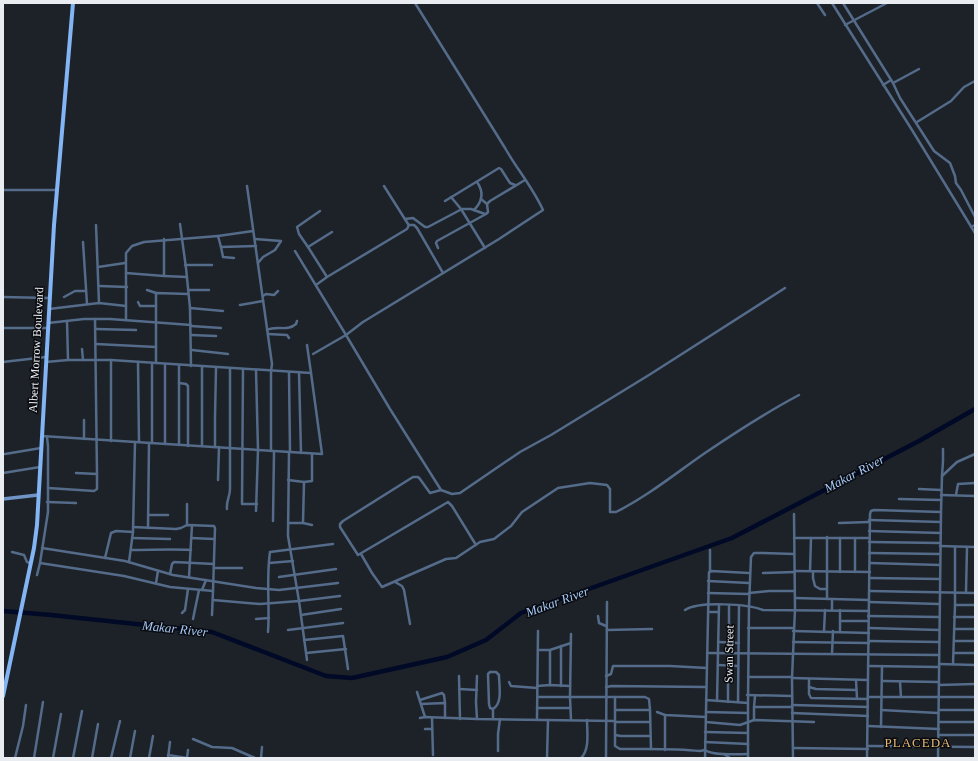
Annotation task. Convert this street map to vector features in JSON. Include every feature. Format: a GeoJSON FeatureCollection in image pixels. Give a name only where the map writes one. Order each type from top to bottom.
{"type":"FeatureCollection","features":[{"type":"Feature","properties":{"kind":"main road","name":"Albert Morrow Boulevard"},"geometry":{"type":"LineString","coordinates":[[3,696],[36,530],[56,190],[73,3]]}},
{"type":"Feature","properties":{"kind":"street"},"geometry":{"type":"LineString","coordinates":[[314,354],[363,322],[485,248],[542,210],[535,195],[415,3]]}},
{"type":"Feature","properties":{"kind":"street"},"geometry":{"type":"LineString","coordinates":[[817,3],[825,15]]}},
{"type":"Feature","properties":{"kind":"street"},"geometry":{"type":"LineString","coordinates":[[832,3],[975,233]]}},
{"type":"Feature","properties":{"kind":"street"},"geometry":{"type":"LineString","coordinates":[[842,3],[892,82],[900,98],[936,153],[950,163],[956,183],[975,217]]}},
{"type":"Feature","properties":{"kind":"street"},"geometry":{"type":"LineString","coordinates":[[845,25],[887,3]]}},
{"type":"Feature","properties":{"kind":"street"},"geometry":{"type":"LineString","coordinates":[[883,85],[919,69]]}},
{"type":"Feature","properties":{"kind":"street"},"geometry":{"type":"LineString","coordinates":[[917,122],[951,101],[964,87],[975,81]]}},
{"type":"Feature","properties":{"kind":"street"},"geometry":{"type":"LineString","coordinates":[[445,201],[500,168],[510,182],[515,186]]}},
{"type":"Feature","properties":{"kind":"street"},"geometry":{"type":"LineString","coordinates":[[438,248],[436,243],[437,241],[486,214],[488,212],[488,204],[493,199],[525,180]]}},
{"type":"Feature","properties":{"kind":"street"},"geometry":{"type":"LineString","coordinates":[[474,210],[481,199],[482,192],[477,182]]}},
{"type":"Feature","properties":{"kind":"street"},"geometry":{"type":"LineString","coordinates":[[247,186],[272,364],[273,520]]}},
{"type":"Feature","properties":{"kind":"street"},"geometry":{"type":"LineString","coordinates":[[384,186],[404,219],[409,225],[414,225],[417,228],[443,273]]}},
{"type":"Feature","properties":{"kind":"street"},"geometry":{"type":"LineString","coordinates":[[3,190],[56,190]]}},
{"type":"Feature","properties":{"kind":"street"},"geometry":{"type":"LineString","coordinates":[[451,197],[461,209],[485,248]]}},
{"type":"Feature","properties":{"kind":"street"},"geometry":{"type":"LineString","coordinates":[[481,199],[488,204]]}},
{"type":"Feature","properties":{"kind":"street"},"geometry":{"type":"LineString","coordinates":[[404,219],[413,218],[425,227],[428,227],[461,209],[468,208],[486,214]]}},
{"type":"Feature","properties":{"kind":"street"},"geometry":{"type":"LineString","coordinates":[[320,211],[297,228],[299,234],[326,277]]}},
{"type":"Feature","properties":{"kind":"street"},"geometry":{"type":"LineString","coordinates":[[180,224],[190,308],[192,350],[191,366]]}},
{"type":"Feature","properties":{"kind":"street"},"geometry":{"type":"LineString","coordinates":[[96,225],[99,303]]}},
{"type":"Feature","properties":{"kind":"street"},"geometry":{"type":"LineString","coordinates":[[316,285],[326,277],[407,229],[409,225]]}},
{"type":"Feature","properties":{"kind":"street"},"geometry":{"type":"LineString","coordinates":[[971,227],[975,225]]}},
{"type":"Feature","properties":{"kind":"street"},"geometry":{"type":"LineString","coordinates":[[126,320],[127,287],[125,262],[126,253],[132,246],[144,242],[164,239],[218,236],[253,231]]}},
{"type":"Feature","properties":{"kind":"street"},"geometry":{"type":"LineString","coordinates":[[308,247],[332,232]]}},
{"type":"Feature","properties":{"kind":"street"},"geometry":{"type":"LineString","coordinates":[[218,236],[223,257],[234,258]]}},
{"type":"Feature","properties":{"kind":"street"},"geometry":{"type":"LineString","coordinates":[[164,239],[164,276]]}},
{"type":"Feature","properties":{"kind":"street"},"geometry":{"type":"LineString","coordinates":[[255,239],[281,241],[275,250],[263,257],[258,264]]}},
{"type":"Feature","properties":{"kind":"street"},"geometry":{"type":"LineString","coordinates":[[83,242],[87,304]]}},
{"type":"Feature","properties":{"kind":"street"},"geometry":{"type":"LineString","coordinates":[[221,247],[256,246]]}},
{"type":"Feature","properties":{"kind":"street"},"geometry":{"type":"LineString","coordinates":[[295,251],[390,409],[441,490]]}},
{"type":"Feature","properties":{"kind":"street"},"geometry":{"type":"LineString","coordinates":[[98,267],[125,262]]}},
{"type":"Feature","properties":{"kind":"street"},"geometry":{"type":"LineString","coordinates":[[185,265],[212,265]]}},
{"type":"Feature","properties":{"kind":"street"},"geometry":{"type":"LineString","coordinates":[[126,273],[187,277]]}},
{"type":"Feature","properties":{"kind":"street"},"geometry":{"type":"LineString","coordinates":[[99,286],[127,287]]}},
{"type":"Feature","properties":{"kind":"street"},"geometry":{"type":"LineString","coordinates":[[785,288],[649,375],[551,435],[520,452],[460,493],[452,494],[441,490],[430,493],[420,479],[413,478],[341,522],[340,527],[358,555],[361,554],[382,587],[446,559],[456,558],[483,541],[494,539],[511,526],[522,512],[558,488],[590,483],[607,485],[610,489],[610,512],[616,512],[668,480],[705,453],[763,415],[799,395]]}},
{"type":"Feature","properties":{"kind":"street"},"geometry":{"type":"LineString","coordinates":[[147,290],[156,293],[188,294]]}},
{"type":"Feature","properties":{"kind":"street"},"geometry":{"type":"LineString","coordinates":[[188,290],[209,290]]}},
{"type":"Feature","properties":{"kind":"street"},"geometry":{"type":"LineString","coordinates":[[64,297],[75,291],[85,291]]}},
{"type":"Feature","properties":{"kind":"street"},"geometry":{"type":"LineString","coordinates":[[262,296],[266,294],[274,295],[278,291]]}},
{"type":"Feature","properties":{"kind":"street"},"geometry":{"type":"LineString","coordinates":[[156,293],[156,363]]}},
{"type":"Feature","properties":{"kind":"street"},"geometry":{"type":"LineString","coordinates":[[3,297],[49,298]]}},
{"type":"Feature","properties":{"kind":"street"},"geometry":{"type":"LineString","coordinates":[[240,305],[263,301]]}},
{"type":"Feature","properties":{"kind":"street"},"geometry":{"type":"LineString","coordinates":[[138,302],[140,306],[156,306]]}},
{"type":"Feature","properties":{"kind":"street"},"geometry":{"type":"LineString","coordinates":[[48,309],[99,303],[126,306]]}},
{"type":"Feature","properties":{"kind":"street"},"geometry":{"type":"LineString","coordinates":[[190,308],[223,311]]}},
{"type":"Feature","properties":{"kind":"street"},"geometry":{"type":"LineString","coordinates":[[48,488],[94,491],[97,489],[96,319]]}},
{"type":"Feature","properties":{"kind":"street"},"geometry":{"type":"LineString","coordinates":[[3,328],[48,325],[67,321],[96,319],[156,321],[221,328]]}},
{"type":"Feature","properties":{"kind":"street"},"geometry":{"type":"LineString","coordinates":[[67,321],[68,360]]}},
{"type":"Feature","properties":{"kind":"street"},"geometry":{"type":"LineString","coordinates":[[267,330],[273,327],[285,329],[292,327],[297,321]]}},
{"type":"Feature","properties":{"kind":"street"},"geometry":{"type":"LineString","coordinates":[[96,330],[136,330]]}},
{"type":"Feature","properties":{"kind":"street"},"geometry":{"type":"LineString","coordinates":[[268,334],[286,335],[289,338]]}},
{"type":"Feature","properties":{"kind":"street"},"geometry":{"type":"LineString","coordinates":[[191,335],[216,336]]}},
{"type":"Feature","properties":{"kind":"street"},"geometry":{"type":"LineString","coordinates":[[96,344],[156,347]]}},
{"type":"Feature","properties":{"kind":"street"},"geometry":{"type":"LineString","coordinates":[[42,436],[322,454],[306,345]]}},
{"type":"Feature","properties":{"kind":"street"},"geometry":{"type":"LineString","coordinates":[[82,349],[83,360]]}},
{"type":"Feature","properties":{"kind":"street"},"geometry":{"type":"LineString","coordinates":[[192,350],[228,354]]}},
{"type":"Feature","properties":{"kind":"street"},"geometry":{"type":"LineString","coordinates":[[3,362],[47,357]]}},
{"type":"Feature","properties":{"kind":"street"},"geometry":{"type":"LineString","coordinates":[[46,362],[68,360],[111,360],[311,373]]}},
{"type":"Feature","properties":{"kind":"street"},"geometry":{"type":"LineString","coordinates":[[111,360],[111,441]]}},
{"type":"Feature","properties":{"kind":"street"},"geometry":{"type":"LineString","coordinates":[[138,362],[139,442]]}},
{"type":"Feature","properties":{"kind":"street"},"geometry":{"type":"LineString","coordinates":[[148,528],[152,363]]}},
{"type":"Feature","properties":{"kind":"street"},"geometry":{"type":"LineString","coordinates":[[165,364],[165,444]]}},
{"type":"Feature","properties":{"kind":"street"},"geometry":{"type":"LineString","coordinates":[[179,365],[179,445]]}},
{"type":"Feature","properties":{"kind":"street"},"geometry":{"type":"LineString","coordinates":[[202,367],[202,446]]}},
{"type":"Feature","properties":{"kind":"street"},"geometry":{"type":"LineString","coordinates":[[216,368],[215,417],[218,480]]}},
{"type":"Feature","properties":{"kind":"street"},"geometry":{"type":"LineString","coordinates":[[227,509],[226,502],[230,489],[230,368]]}},
{"type":"Feature","properties":{"kind":"street"},"geometry":{"type":"LineString","coordinates":[[243,369],[242,504],[257,504]]}},
{"type":"Feature","properties":{"kind":"street"},"geometry":{"type":"LineString","coordinates":[[256,370],[258,450],[256,511]]}},
{"type":"Feature","properties":{"kind":"street"},"geometry":{"type":"LineString","coordinates":[[290,372],[288,539],[296,575],[307,660]]}},
{"type":"Feature","properties":{"kind":"street"},"geometry":{"type":"LineString","coordinates":[[299,372],[301,453]]}},
{"type":"Feature","properties":{"kind":"street"},"geometry":{"type":"LineString","coordinates":[[179,383],[186,384],[188,386],[188,446]]}},
{"type":"Feature","properties":{"kind":"street"},"geometry":{"type":"LineString","coordinates":[[84,420],[84,439]]}},
{"type":"Feature","properties":{"kind":"street"},"geometry":{"type":"LineString","coordinates":[[37,575],[48,512],[47,437]]}},
{"type":"Feature","properties":{"kind":"street"},"geometry":{"type":"LineString","coordinates":[[129,562],[133,532],[135,442]]}},
{"type":"Feature","properties":{"kind":"street"},"geometry":{"type":"LineString","coordinates":[[5,454],[41,448]]}},
{"type":"Feature","properties":{"kind":"street"},"geometry":{"type":"LineString","coordinates":[[938,758],[941,495],[944,461],[942,449]]}},
{"type":"Feature","properties":{"kind":"street"},"geometry":{"type":"LineString","coordinates":[[288,480],[304,482],[312,481],[312,454]]}},
{"type":"Feature","properties":{"kind":"street"},"geometry":{"type":"LineString","coordinates":[[942,476],[952,466],[975,454]]}},
{"type":"Feature","properties":{"kind":"street"},"geometry":{"type":"LineString","coordinates":[[3,473],[40,467]]}},
{"type":"Feature","properties":{"kind":"street"},"geometry":{"type":"LineString","coordinates":[[76,473],[97,474]]}},
{"type":"Feature","properties":{"kind":"street"},"geometry":{"type":"LineString","coordinates":[[303,523],[304,482]]}},
{"type":"Feature","properties":{"kind":"street"},"geometry":{"type":"LineString","coordinates":[[956,496],[958,484],[975,483]]}},
{"type":"Feature","properties":{"kind":"street"},"geometry":{"type":"LineString","coordinates":[[919,489],[942,490]]}},
{"type":"Feature","properties":{"kind":"street"},"geometry":{"type":"LineString","coordinates":[[3,499],[38,495]]}},
{"type":"Feature","properties":{"kind":"street"},"geometry":{"type":"LineString","coordinates":[[941,495],[975,496]]}},
{"type":"Feature","properties":{"kind":"street"},"geometry":{"type":"LineString","coordinates":[[899,499],[941,500]]}},
{"type":"Feature","properties":{"kind":"street"},"geometry":{"type":"LineString","coordinates":[[48,502],[76,503]]}},
{"type":"Feature","properties":{"kind":"street"},"geometry":{"type":"LineString","coordinates":[[361,554],[446,502],[452,506],[476,545]]}},
{"type":"Feature","properties":{"kind":"street"},"geometry":{"type":"LineString","coordinates":[[187,504],[187,525]]}},
{"type":"Feature","properties":{"kind":"street"},"geometry":{"type":"LineString","coordinates":[[868,758],[870,512],[874,510],[941,512]]}},
{"type":"Feature","properties":{"kind":"street"},"geometry":{"type":"LineString","coordinates":[[793,758],[792,654],[795,610],[794,514]]}},
{"type":"Feature","properties":{"kind":"street"},"geometry":{"type":"LineString","coordinates":[[148,515],[168,515]]}},
{"type":"Feature","properties":{"kind":"street"},"geometry":{"type":"LineString","coordinates":[[839,523],[869,521],[941,522]]}},
{"type":"Feature","properties":{"kind":"street"},"geometry":{"type":"LineString","coordinates":[[288,523],[303,523],[312,525]]}},
{"type":"Feature","properties":{"kind":"street"},"geometry":{"type":"LineString","coordinates":[[133,527],[178,529],[187,525],[214,526],[212,615]]}},
{"type":"Feature","properties":{"kind":"street"},"geometry":{"type":"LineString","coordinates":[[189,577],[192,525]]}},
{"type":"Feature","properties":{"kind":"street"},"geometry":{"type":"LineString","coordinates":[[105,558],[111,533],[116,531],[133,532]]}},
{"type":"Feature","properties":{"kind":"street"},"geometry":{"type":"LineString","coordinates":[[869,531],[941,533]]}},
{"type":"Feature","properties":{"kind":"street"},"geometry":{"type":"LineString","coordinates":[[827,537],[827,599]]}},
{"type":"Feature","properties":{"kind":"street"},"geometry":{"type":"LineString","coordinates":[[132,538],[170,539]]}},
{"type":"Feature","properties":{"kind":"street"},"geometry":{"type":"LineString","coordinates":[[191,538],[214,539]]}},
{"type":"Feature","properties":{"kind":"street"},"geometry":{"type":"LineString","coordinates":[[794,538],[869,538]]}},
{"type":"Feature","properties":{"kind":"street"},"geometry":{"type":"LineString","coordinates":[[811,538],[811,571],[813,578],[816,586],[826,589]]}},
{"type":"Feature","properties":{"kind":"street"},"geometry":{"type":"LineString","coordinates":[[840,538],[840,572]]}},
{"type":"Feature","properties":{"kind":"street"},"geometry":{"type":"LineString","coordinates":[[855,538],[855,572]]}},
{"type":"Feature","properties":{"kind":"street"},"geometry":{"type":"LineString","coordinates":[[869,542],[975,547]]}},
{"type":"Feature","properties":{"kind":"street"},"geometry":{"type":"LineString","coordinates":[[268,632],[268,589],[271,552],[333,544]]}},
{"type":"Feature","properties":{"kind":"street"},"geometry":{"type":"LineString","coordinates":[[954,664],[955,547]]}},
{"type":"Feature","properties":{"kind":"street"},"geometry":{"type":"LineString","coordinates":[[966,592],[967,547]]}},
{"type":"Feature","properties":{"kind":"street"},"geometry":{"type":"LineString","coordinates":[[42,548],[129,562],[170,574],[268,589],[298,588],[338,583]]}},
{"type":"Feature","properties":{"kind":"street"},"geometry":{"type":"LineString","coordinates":[[131,550],[191,550]]}},
{"type":"Feature","properties":{"kind":"street"},"geometry":{"type":"LineString","coordinates":[[705,758],[708,582],[710,572],[710,550]]}},
{"type":"Feature","properties":{"kind":"street"},"geometry":{"type":"LineString","coordinates":[[12,552],[24,555],[27,562],[30,564]]}},
{"type":"Feature","properties":{"kind":"street"},"geometry":{"type":"LineString","coordinates":[[614,697],[616,748],[705,750],[710,753],[748,756],[748,628],[749,573],[751,557],[754,553],[794,554]]}},
{"type":"Feature","properties":{"kind":"street"},"geometry":{"type":"LineString","coordinates":[[869,553],[940,554]]}},
{"type":"Feature","properties":{"kind":"street"},"geometry":{"type":"LineString","coordinates":[[269,563],[293,561]]}},
{"type":"Feature","properties":{"kind":"street"},"geometry":{"type":"LineString","coordinates":[[170,574],[172,564],[174,562],[242,568]]}},
{"type":"Feature","properties":{"kind":"street"},"geometry":{"type":"LineString","coordinates":[[40,563],[124,576],[170,587],[213,591]]}},
{"type":"Feature","properties":{"kind":"street"},"geometry":{"type":"LineString","coordinates":[[870,563],[940,565]]}},
{"type":"Feature","properties":{"kind":"street"},"geometry":{"type":"LineString","coordinates":[[279,577],[336,569]]}},
{"type":"Feature","properties":{"kind":"street"},"geometry":{"type":"LineString","coordinates":[[156,583],[158,571]]}},
{"type":"Feature","properties":{"kind":"street"},"geometry":{"type":"LineString","coordinates":[[763,573],[795,571],[870,572]]}},
{"type":"Feature","properties":{"kind":"street"},"geometry":{"type":"LineString","coordinates":[[710,572],[749,573]]}},
{"type":"Feature","properties":{"kind":"street"},"geometry":{"type":"LineString","coordinates":[[870,578],[940,579]]}},
{"type":"Feature","properties":{"kind":"street"},"geometry":{"type":"LineString","coordinates":[[193,619],[200,590],[206,580]]}},
{"type":"Feature","properties":{"kind":"street"},"geometry":{"type":"LineString","coordinates":[[395,582],[402,586],[404,590],[410,624]]}},
{"type":"Feature","properties":{"kind":"street"},"geometry":{"type":"LineString","coordinates":[[708,582],[749,583]]}},
{"type":"Feature","properties":{"kind":"street"},"geometry":{"type":"LineString","coordinates":[[182,613],[185,610],[188,589]]}},
{"type":"Feature","properties":{"kind":"street"},"geometry":{"type":"LineString","coordinates":[[708,593],[795,591]]}},
{"type":"Feature","properties":{"kind":"street"},"geometry":{"type":"LineString","coordinates":[[870,591],[975,592]]}},
{"type":"Feature","properties":{"kind":"street"},"geometry":{"type":"LineString","coordinates":[[212,600],[268,604],[340,596]]}},
{"type":"Feature","properties":{"kind":"street"},"geometry":{"type":"LineString","coordinates":[[795,598],[939,604]]}},
{"type":"Feature","properties":{"kind":"street"},"geometry":{"type":"LineString","coordinates":[[832,599],[832,610]]}},
{"type":"Feature","properties":{"kind":"street"},"geometry":{"type":"LineString","coordinates":[[606,758],[607,602]]}},
{"type":"Feature","properties":{"kind":"street"},"geometry":{"type":"LineString","coordinates":[[685,610],[693,606],[708,604],[749,606],[763,610],[869,611]]}},
{"type":"Feature","properties":{"kind":"street"},"geometry":{"type":"LineString","coordinates":[[717,701],[719,605]]}},
{"type":"Feature","properties":{"kind":"street"},"geometry":{"type":"LineString","coordinates":[[955,605],[975,605]]}},
{"type":"Feature","properties":{"kind":"street"},"geometry":{"type":"LineString","coordinates":[[728,642],[729,606]]}},
{"type":"Feature","properties":{"kind":"street","name":"Swan Street"},"geometry":{"type":"LineString","coordinates":[[738,702],[739,606]]}},
{"type":"Feature","properties":{"kind":"street"},"geometry":{"type":"LineString","coordinates":[[301,614],[341,610]]}},
{"type":"Feature","properties":{"kind":"street"},"geometry":{"type":"LineString","coordinates":[[824,632],[825,610]]}},
{"type":"Feature","properties":{"kind":"street"},"geometry":{"type":"LineString","coordinates":[[840,610],[840,632]]}},
{"type":"Feature","properties":{"kind":"street"},"geometry":{"type":"LineString","coordinates":[[708,612],[718,612]]}},
{"type":"Feature","properties":{"kind":"street"},"geometry":{"type":"LineString","coordinates":[[598,616],[599,623],[607,628],[652,628]]}},
{"type":"Feature","properties":{"kind":"street"},"geometry":{"type":"LineString","coordinates":[[868,616],[939,617]]}},
{"type":"Feature","properties":{"kind":"street"},"geometry":{"type":"LineString","coordinates":[[789,617],[794,618]]}},
{"type":"Feature","properties":{"kind":"street"},"geometry":{"type":"LineString","coordinates":[[954,617],[975,617]]}},
{"type":"Feature","properties":{"kind":"street"},"geometry":{"type":"LineString","coordinates":[[256,619],[269,618]]}},
{"type":"Feature","properties":{"kind":"street"},"geometry":{"type":"LineString","coordinates":[[840,621],[868,621]]}},
{"type":"Feature","properties":{"kind":"street"},"geometry":{"type":"LineString","coordinates":[[288,630],[302,627],[343,623]]}},
{"type":"Feature","properties":{"kind":"street"},"geometry":{"type":"LineString","coordinates":[[748,628],[824,632],[869,632]]}},
{"type":"Feature","properties":{"kind":"street"},"geometry":{"type":"LineString","coordinates":[[869,628],[939,630]]}},
{"type":"Feature","properties":{"kind":"street"},"geometry":{"type":"LineString","coordinates":[[954,629],[975,629]]}},
{"type":"Feature","properties":{"kind":"street"},"geometry":{"type":"LineString","coordinates":[[538,631],[538,719]]}},
{"type":"Feature","properties":{"kind":"street"},"geometry":{"type":"LineString","coordinates":[[832,654],[833,631]]}},
{"type":"Feature","properties":{"kind":"street"},"geometry":{"type":"LineString","coordinates":[[571,634],[571,720]]}},
{"type":"Feature","properties":{"kind":"street"},"geometry":{"type":"LineString","coordinates":[[304,640],[342,636],[346,649],[348,669]]}},
{"type":"Feature","properties":{"kind":"street"},"geometry":{"type":"LineString","coordinates":[[954,641],[975,641]]}},
{"type":"Feature","properties":{"kind":"street"},"geometry":{"type":"LineString","coordinates":[[718,642],[739,643]]}},
{"type":"Feature","properties":{"kind":"street"},"geometry":{"type":"LineString","coordinates":[[793,642],[939,642]]}},
{"type":"Feature","properties":{"kind":"street"},"geometry":{"type":"LineString","coordinates":[[538,650],[550,650],[571,643]]}},
{"type":"Feature","properties":{"kind":"street"},"geometry":{"type":"LineString","coordinates":[[561,646],[561,686]]}},
{"type":"Feature","properties":{"kind":"street"},"geometry":{"type":"LineString","coordinates":[[306,654],[346,649]]}},
{"type":"Feature","properties":{"kind":"street"},"geometry":{"type":"LineString","coordinates":[[550,650],[550,685]]}},
{"type":"Feature","properties":{"kind":"street"},"geometry":{"type":"LineString","coordinates":[[707,653],[939,654]]}},
{"type":"Feature","properties":{"kind":"street"},"geometry":{"type":"LineString","coordinates":[[954,653],[975,653]]}},
{"type":"Feature","properties":{"kind":"street"},"geometry":{"type":"LineString","coordinates":[[607,663],[613,666],[707,668]]}},
{"type":"Feature","properties":{"kind":"street"},"geometry":{"type":"LineString","coordinates":[[718,665],[738,666]]}},
{"type":"Feature","properties":{"kind":"street"},"geometry":{"type":"LineString","coordinates":[[868,666],[975,665]]}},
{"type":"Feature","properties":{"kind":"street"},"geometry":{"type":"LineString","coordinates":[[606,676],[611,674],[613,666]]}},
{"type":"Feature","properties":{"kind":"street"},"geometry":{"type":"LineString","coordinates":[[728,666],[728,702]]}},
{"type":"Feature","properties":{"kind":"street"},"geometry":{"type":"LineString","coordinates":[[881,727],[883,681],[882,666]]}},
{"type":"Feature","properties":{"kind":"street"},"geometry":{"type":"LineString","coordinates":[[493,709],[497,707],[499,702],[499,675],[496,672],[489,672],[489,704],[490,708],[493,709],[493,719]]}},
{"type":"Feature","properties":{"kind":"street"},"geometry":{"type":"LineString","coordinates":[[459,676],[460,719]]}},
{"type":"Feature","properties":{"kind":"street"},"geometry":{"type":"LineString","coordinates":[[477,676],[477,719]]}},
{"type":"Feature","properties":{"kind":"street"},"geometry":{"type":"LineString","coordinates":[[748,677],[868,680]]}},
{"type":"Feature","properties":{"kind":"street"},"geometry":{"type":"LineString","coordinates":[[808,679],[809,696],[811,698],[975,697]]}},
{"type":"Feature","properties":{"kind":"street"},"geometry":{"type":"LineString","coordinates":[[856,680],[857,698]]}},
{"type":"Feature","properties":{"kind":"street"},"geometry":{"type":"LineString","coordinates":[[883,681],[975,684]]}},
{"type":"Feature","properties":{"kind":"street"},"geometry":{"type":"LineString","coordinates":[[509,682],[511,686],[570,686]]}},
{"type":"Feature","properties":{"kind":"street"},"geometry":{"type":"LineString","coordinates":[[900,682],[901,697]]}},
{"type":"Feature","properties":{"kind":"street"},"geometry":{"type":"LineString","coordinates":[[606,687],[706,687]]}},
{"type":"Feature","properties":{"kind":"street"},"geometry":{"type":"LineString","coordinates":[[809,688],[856,690]]}},
{"type":"Feature","properties":{"kind":"street"},"geometry":{"type":"LineString","coordinates":[[460,689],[477,690]]}},
{"type":"Feature","properties":{"kind":"street"},"geometry":{"type":"LineString","coordinates":[[417,692],[425,717]]}},
{"type":"Feature","properties":{"kind":"street"},"geometry":{"type":"LineString","coordinates":[[420,700],[442,693],[444,694],[445,718]]}},
{"type":"Feature","properties":{"kind":"street"},"geometry":{"type":"LineString","coordinates":[[747,695],[792,696]]}},
{"type":"Feature","properties":{"kind":"street"},"geometry":{"type":"LineString","coordinates":[[754,696],[754,720]]}},
{"type":"Feature","properties":{"kind":"street"},"geometry":{"type":"LineString","coordinates":[[538,697],[647,698],[650,701],[650,749]]}},
{"type":"Feature","properties":{"kind":"street"},"geometry":{"type":"LineString","coordinates":[[706,700],[748,703]]}},
{"type":"Feature","properties":{"kind":"street"},"geometry":{"type":"LineString","coordinates":[[34,758],[43,702]]}},
{"type":"Feature","properties":{"kind":"street"},"geometry":{"type":"LineString","coordinates":[[421,704],[445,703]]}},
{"type":"Feature","properties":{"kind":"street"},"geometry":{"type":"LineString","coordinates":[[15,758],[23,726],[26,705]]}},
{"type":"Feature","properties":{"kind":"street"},"geometry":{"type":"LineString","coordinates":[[754,707],[868,707]]}},
{"type":"Feature","properties":{"kind":"street"},"geometry":{"type":"LineString","coordinates":[[538,708],[570,708]]}},
{"type":"Feature","properties":{"kind":"street"},"geometry":{"type":"LineString","coordinates":[[615,710],[650,710]]}},
{"type":"Feature","properties":{"kind":"street"},"geometry":{"type":"LineString","coordinates":[[881,710],[975,710]]}},
{"type":"Feature","properties":{"kind":"street"},"geometry":{"type":"LineString","coordinates":[[74,758],[82,711]]}},
{"type":"Feature","properties":{"kind":"street"},"geometry":{"type":"LineString","coordinates":[[657,712],[665,715],[706,717]]}},
{"type":"Feature","properties":{"kind":"street"},"geometry":{"type":"LineString","coordinates":[[706,712],[748,713]]}},
{"type":"Feature","properties":{"kind":"street"},"geometry":{"type":"LineString","coordinates":[[792,713],[868,716]]}},
{"type":"Feature","properties":{"kind":"street"},"geometry":{"type":"LineString","coordinates":[[53,758],[62,714]]}},
{"type":"Feature","properties":{"kind":"street"},"geometry":{"type":"LineString","coordinates":[[664,750],[665,715]]}},
{"type":"Feature","properties":{"kind":"street"},"geometry":{"type":"LineString","coordinates":[[420,718],[650,722]]}},
{"type":"Feature","properties":{"kind":"street"},"geometry":{"type":"LineString","coordinates":[[432,718],[433,755]]}},
{"type":"Feature","properties":{"kind":"street"},"geometry":{"type":"LineString","coordinates":[[498,751],[500,719]]}},
{"type":"Feature","properties":{"kind":"street"},"geometry":{"type":"LineString","coordinates":[[547,758],[548,720]]}},
{"type":"Feature","properties":{"kind":"street"},"geometry":{"type":"LineString","coordinates":[[581,758],[587,744],[587,720]]}},
{"type":"Feature","properties":{"kind":"street"},"geometry":{"type":"LineString","coordinates":[[706,722],[740,725],[754,720],[814,722]]}},
{"type":"Feature","properties":{"kind":"street"},"geometry":{"type":"LineString","coordinates":[[111,758],[120,721]]}},
{"type":"Feature","properties":{"kind":"street"},"geometry":{"type":"LineString","coordinates":[[939,722],[975,722]]}},
{"type":"Feature","properties":{"kind":"street"},"geometry":{"type":"LineString","coordinates":[[92,758],[98,724]]}},
{"type":"Feature","properties":{"kind":"street"},"geometry":{"type":"LineString","coordinates":[[868,726],[939,729]]}},
{"type":"Feature","properties":{"kind":"street"},"geometry":{"type":"LineString","coordinates":[[425,729],[432,729]]}},
{"type":"Feature","properties":{"kind":"street"},"geometry":{"type":"LineString","coordinates":[[130,758],[135,731]]}},
{"type":"Feature","properties":{"kind":"street"},"geometry":{"type":"LineString","coordinates":[[705,732],[748,733]]}},
{"type":"Feature","properties":{"kind":"street"},"geometry":{"type":"LineString","coordinates":[[615,734],[621,736],[650,736]]}},
{"type":"Feature","properties":{"kind":"street"},"geometry":{"type":"LineString","coordinates":[[939,735],[975,735]]}},
{"type":"Feature","properties":{"kind":"street"},"geometry":{"type":"LineString","coordinates":[[149,758],[153,736]]}},
{"type":"Feature","properties":{"kind":"street"},"geometry":{"type":"LineString","coordinates":[[193,739],[212,747],[232,748],[255,758]]}},
{"type":"Feature","properties":{"kind":"street"},"geometry":{"type":"LineString","coordinates":[[170,742],[168,757],[187,758],[188,750]]}},
{"type":"Feature","properties":{"kind":"street"},"geometry":{"type":"LineString","coordinates":[[705,742],[748,744]]}},
{"type":"Feature","properties":{"kind":"street"},"geometry":{"type":"LineString","coordinates":[[261,758],[262,747]]}},
{"type":"Feature","properties":{"kind":"street"},"geometry":{"type":"LineString","coordinates":[[793,748],[975,747]]}},
{"type":"Feature","properties":{"kind":"street"},"geometry":{"type":"LineString","coordinates":[[723,753],[730,758]]}},
{"type":"Feature","properties":{"kind":"waterway","name":"Makar River"},"geometry":{"type":"LineString","coordinates":[[3,611],[212,632],[326,676],[352,678],[447,657],[486,640],[521,613],[732,538],[919,441],[975,409]]}},
{"type":"Feature","properties":{"kind":"district","name":"PLACEDA"},"geometry":{"type":"Point","coordinates":[918,742]}}]}
